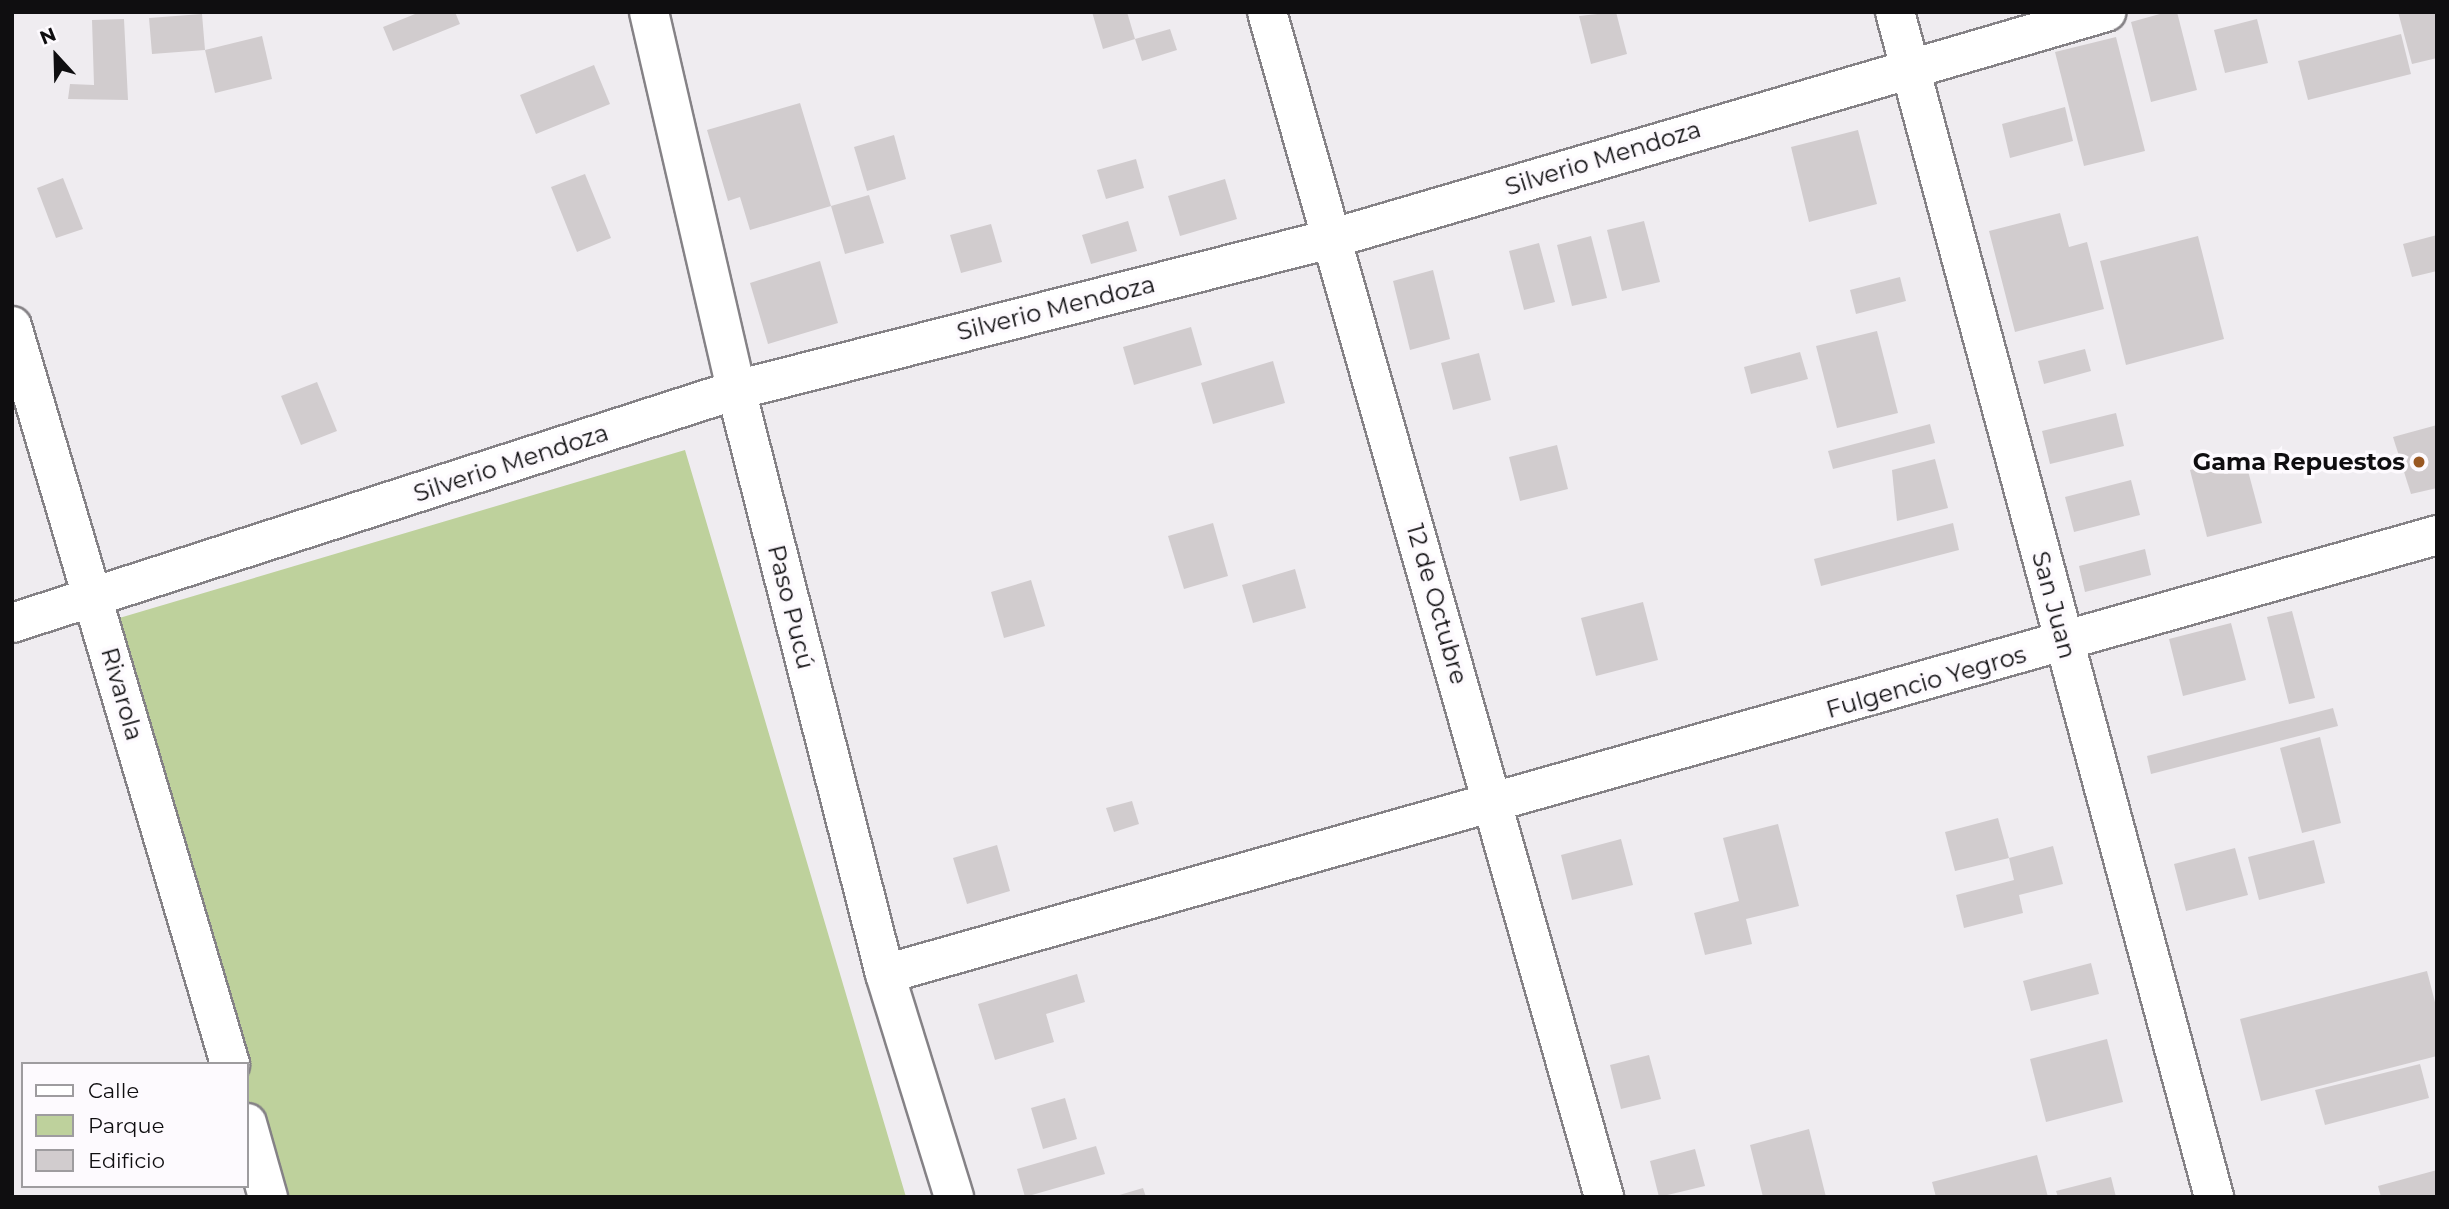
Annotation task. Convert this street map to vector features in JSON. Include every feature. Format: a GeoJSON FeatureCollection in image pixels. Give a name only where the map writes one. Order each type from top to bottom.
{"type":"FeatureCollection","features":[{"type":"Feature","properties":{"kind":"street","name":"Paso Pucú"},"geometry":{"type":"LineString","coordinates":[[649,12],[736,390],[885,974],[954,1197]]}},
{"type":"Feature","properties":{"kind":"street","name":"12 de Octubre"},"geometry":{"type":"LineString","coordinates":[[1267,12],[1330,239],[1495,804],[1604,1197]]}},
{"type":"Feature","properties":{"kind":"street","name":"San Juan"},"geometry":{"type":"LineString","coordinates":[[1895,12],[2214,1197]]}},
{"type":"Feature","properties":{"kind":"street","name":"Silverio Mendoza"},"geometry":{"type":"LineString","coordinates":[[12,623],[95,599],[736,390],[1330,239],[1910,67],[2106,12]]}},
{"type":"Feature","properties":{"kind":"street","name":"Rivarola"},"geometry":{"type":"LineString","coordinates":[[12,326],[95,599],[229,1062]]}},
{"type":"Feature","properties":{"kind":"street","name":"Fulgencio Yegros"},"geometry":{"type":"LineString","coordinates":[[885,974],[1495,804],[2437,534]]}},
{"type":"Feature","properties":{"kind":"street"},"geometry":{"type":"LineString","coordinates":[[248,1127],[268,1197]]}},
{"type":"Feature","properties":{"kind":"green space"},"geometry":{"type":"Polygon","coordinates":[[[685,450],[906,1197],[247,1197],[248,1062],[89,627],[685,450]]]}},
{"type":"Feature","properties":{"kind":"building"},"geometry":{"type":"Polygon","coordinates":[[[420,12],[455,12],[460,24],[393,51],[383,27],[420,12]]]}},
{"type":"Feature","properties":{"kind":"building"},"geometry":{"type":"Polygon","coordinates":[[[1092,12],[1127,12],[1135,39],[1103,49],[1092,12]]]}},
{"type":"Feature","properties":{"kind":"building"},"geometry":{"type":"Polygon","coordinates":[[[1616,12],[1627,54],[1591,64],[1579,16],[1616,12]]]}},
{"type":"Feature","properties":{"kind":"building"},"geometry":{"type":"Polygon","coordinates":[[[2167,12],[2177,12],[2197,90],[2151,102],[2131,22],[2167,12]]]}},
{"type":"Feature","properties":{"kind":"building"},"geometry":{"type":"Polygon","coordinates":[[[2398,12],[2437,12],[2437,58],[2412,64],[2398,12]]]}},
{"type":"Feature","properties":{"kind":"building"},"geometry":{"type":"Polygon","coordinates":[[[202,14],[205,50],[152,54],[149,18],[202,14]]]}},
{"type":"Feature","properties":{"kind":"building"},"geometry":{"type":"Polygon","coordinates":[[[124,19],[128,100],[68,99],[70,84],[94,85],[92,20],[124,19]]]}},
{"type":"Feature","properties":{"kind":"building"},"geometry":{"type":"Polygon","coordinates":[[[2257,19],[2268,63],[2225,73],[2214,30],[2257,19]]]}},
{"type":"Feature","properties":{"kind":"building"},"geometry":{"type":"Polygon","coordinates":[[[1170,29],[1177,50],[1142,61],[1135,39],[1170,29]]]}},
{"type":"Feature","properties":{"kind":"building"},"geometry":{"type":"Polygon","coordinates":[[[2401,34],[2411,74],[2308,100],[2298,61],[2401,34]]]}},
{"type":"Feature","properties":{"kind":"building"},"geometry":{"type":"Polygon","coordinates":[[[262,36],[272,79],[215,93],[205,50],[262,36]]]}},
{"type":"Feature","properties":{"kind":"building"},"geometry":{"type":"Polygon","coordinates":[[[2116,37],[2145,151],[2084,166],[2055,52],[2116,37]]]}},
{"type":"Feature","properties":{"kind":"building"},"geometry":{"type":"Polygon","coordinates":[[[594,65],[610,104],[536,134],[520,95],[594,65]]]}},
{"type":"Feature","properties":{"kind":"building"},"geometry":{"type":"Polygon","coordinates":[[[800,103],[831,206],[750,230],[740,197],[728,201],[707,130],[800,103]]]}},
{"type":"Feature","properties":{"kind":"building"},"geometry":{"type":"Polygon","coordinates":[[[2065,107],[2073,141],[2010,158],[2002,124],[2065,107]]]}},
{"type":"Feature","properties":{"kind":"building"},"geometry":{"type":"Polygon","coordinates":[[[1858,130],[1877,204],[1809,222],[1791,147],[1858,130]]]}},
{"type":"Feature","properties":{"kind":"building"},"geometry":{"type":"Polygon","coordinates":[[[894,135],[906,179],[867,191],[854,147],[894,135]]]}},
{"type":"Feature","properties":{"kind":"building"},"geometry":{"type":"Polygon","coordinates":[[[1136,159],[1144,188],[1106,199],[1097,170],[1136,159]]]}},
{"type":"Feature","properties":{"kind":"building"},"geometry":{"type":"Polygon","coordinates":[[[585,174],[611,238],[577,252],[551,187],[585,174]]]}},
{"type":"Feature","properties":{"kind":"building"},"geometry":{"type":"Polygon","coordinates":[[[63,178],[83,229],[56,238],[37,188],[63,178]]]}},
{"type":"Feature","properties":{"kind":"building"},"geometry":{"type":"Polygon","coordinates":[[[1225,179],[1237,219],[1180,236],[1168,196],[1225,179]]]}},
{"type":"Feature","properties":{"kind":"building"},"geometry":{"type":"Polygon","coordinates":[[[869,195],[884,243],[845,254],[831,206],[869,195]]]}},
{"type":"Feature","properties":{"kind":"building"},"geometry":{"type":"Polygon","coordinates":[[[2060,213],[2069,247],[2087,242],[2104,309],[2015,332],[1989,231],[2060,213]]]}},
{"type":"Feature","properties":{"kind":"building"},"geometry":{"type":"Polygon","coordinates":[[[1128,221],[1137,251],[1091,264],[1082,235],[1128,221]]]}},
{"type":"Feature","properties":{"kind":"building"},"geometry":{"type":"Polygon","coordinates":[[[1644,221],[1660,282],[1622,291],[1607,230],[1644,221]]]}},
{"type":"Feature","properties":{"kind":"building"},"geometry":{"type":"Polygon","coordinates":[[[991,224],[1002,262],[961,273],[950,235],[991,224]]]}},
{"type":"Feature","properties":{"kind":"building"},"geometry":{"type":"Polygon","coordinates":[[[2437,235],[2437,271],[2412,277],[2403,244],[2437,235]]]}},
{"type":"Feature","properties":{"kind":"building"},"geometry":{"type":"Polygon","coordinates":[[[1591,236],[1607,298],[1572,306],[1557,245],[1591,236]]]}},
{"type":"Feature","properties":{"kind":"building"},"geometry":{"type":"Polygon","coordinates":[[[2198,236],[2224,339],[2126,365],[2100,261],[2198,236]]]}},
{"type":"Feature","properties":{"kind":"building"},"geometry":{"type":"Polygon","coordinates":[[[1539,243],[1555,302],[1524,310],[1509,251],[1539,243]]]}},
{"type":"Feature","properties":{"kind":"building"},"geometry":{"type":"Polygon","coordinates":[[[820,261],[838,323],[768,344],[750,283],[820,261]]]}},
{"type":"Feature","properties":{"kind":"building"},"geometry":{"type":"Polygon","coordinates":[[[1433,270],[1450,339],[1410,350],[1393,281],[1433,270]]]}},
{"type":"Feature","properties":{"kind":"building"},"geometry":{"type":"Polygon","coordinates":[[[1900,277],[1906,301],[1856,314],[1850,290],[1900,277]]]}},
{"type":"Feature","properties":{"kind":"building"},"geometry":{"type":"Polygon","coordinates":[[[1191,327],[1202,365],[1134,385],[1123,347],[1191,327]]]}},
{"type":"Feature","properties":{"kind":"building"},"geometry":{"type":"Polygon","coordinates":[[[1877,331],[1898,413],[1837,428],[1816,346],[1877,331]]]}},
{"type":"Feature","properties":{"kind":"building"},"geometry":{"type":"Polygon","coordinates":[[[2085,349],[2091,371],[2044,384],[2038,361],[2085,349]]]}},
{"type":"Feature","properties":{"kind":"building"},"geometry":{"type":"Polygon","coordinates":[[[1800,352],[1808,379],[1751,394],[1744,367],[1800,352]]]}},
{"type":"Feature","properties":{"kind":"building"},"geometry":{"type":"Polygon","coordinates":[[[1479,353],[1491,400],[1453,410],[1441,363],[1479,353]]]}},
{"type":"Feature","properties":{"kind":"building"},"geometry":{"type":"Polygon","coordinates":[[[1273,361],[1285,403],[1213,424],[1201,383],[1273,361]]]}},
{"type":"Feature","properties":{"kind":"building"},"geometry":{"type":"Polygon","coordinates":[[[317,382],[337,431],[301,445],[281,396],[317,382]]]}},
{"type":"Feature","properties":{"kind":"building"},"geometry":{"type":"Polygon","coordinates":[[[2116,413],[2124,446],[2050,464],[2042,431],[2116,413]]]}},
{"type":"Feature","properties":{"kind":"building"},"geometry":{"type":"Polygon","coordinates":[[[1930,424],[1935,443],[1833,469],[1828,451],[1930,424]]]}},
{"type":"Feature","properties":{"kind":"building","name":"Gama Repuestos"},"geometry":{"type":"Polygon","coordinates":[[[2437,425],[2437,488],[2411,494],[2393,437],[2437,425]]]}},
{"type":"Feature","properties":{"kind":"building"},"geometry":{"type":"Polygon","coordinates":[[[1557,445],[1568,489],[1520,501],[1509,457],[1557,445]]]}},
{"type":"Feature","properties":{"kind":"building"},"geometry":{"type":"Polygon","coordinates":[[[2244,456],[2262,523],[2207,537],[2190,470],[2244,456]]]}},
{"type":"Feature","properties":{"kind":"building"},"geometry":{"type":"Polygon","coordinates":[[[1935,459],[1948,508],[1897,521],[1892,470],[1935,459]]]}},
{"type":"Feature","properties":{"kind":"building"},"geometry":{"type":"Polygon","coordinates":[[[2131,480],[2140,515],[2074,532],[2065,497],[2131,480]]]}},
{"type":"Feature","properties":{"kind":"building"},"geometry":{"type":"Polygon","coordinates":[[[1213,523],[1228,576],[1184,589],[1168,536],[1213,523]]]}},
{"type":"Feature","properties":{"kind":"building"},"geometry":{"type":"Polygon","coordinates":[[[1953,523],[1959,550],[1821,586],[1814,559],[1953,523]]]}},
{"type":"Feature","properties":{"kind":"building"},"geometry":{"type":"Polygon","coordinates":[[[2145,549],[2151,575],[2085,592],[2079,566],[2145,549]]]}},
{"type":"Feature","properties":{"kind":"building"},"geometry":{"type":"Polygon","coordinates":[[[1295,569],[1306,608],[1253,623],[1242,585],[1295,569]]]}},
{"type":"Feature","properties":{"kind":"building"},"geometry":{"type":"Polygon","coordinates":[[[1031,580],[1045,626],[1004,638],[991,592],[1031,580]]]}},
{"type":"Feature","properties":{"kind":"building"},"geometry":{"type":"Polygon","coordinates":[[[1643,602],[1658,660],[1596,676],[1581,618],[1643,602]]]}},
{"type":"Feature","properties":{"kind":"building"},"geometry":{"type":"Polygon","coordinates":[[[2292,611],[2315,698],[2289,704],[2267,617],[2292,611]]]}},
{"type":"Feature","properties":{"kind":"building"},"geometry":{"type":"Polygon","coordinates":[[[2231,623],[2246,680],[2183,696],[2169,639],[2231,623]]]}},
{"type":"Feature","properties":{"kind":"building"},"geometry":{"type":"Polygon","coordinates":[[[2333,708],[2338,726],[2151,774],[2147,756],[2333,708]]]}},
{"type":"Feature","properties":{"kind":"building"},"geometry":{"type":"Polygon","coordinates":[[[2320,737],[2341,823],[2302,833],[2280,748],[2320,737]]]}},
{"type":"Feature","properties":{"kind":"building"},"geometry":{"type":"Polygon","coordinates":[[[1132,801],[1139,824],[1114,832],[1106,808],[1132,801]]]}},
{"type":"Feature","properties":{"kind":"building"},"geometry":{"type":"Polygon","coordinates":[[[1998,818],[2009,858],[1955,871],[1945,832],[1998,818]]]}},
{"type":"Feature","properties":{"kind":"building"},"geometry":{"type":"Polygon","coordinates":[[[1778,824],[1799,906],[1746,919],[1752,944],[1705,955],[1694,913],[1739,901],[1723,838],[1778,824]]]}},
{"type":"Feature","properties":{"kind":"building"},"geometry":{"type":"Polygon","coordinates":[[[1621,839],[1633,885],[1572,900],[1561,855],[1621,839]]]}},
{"type":"Feature","properties":{"kind":"building"},"geometry":{"type":"Polygon","coordinates":[[[2314,840],[2325,883],[2259,900],[2248,857],[2314,840]]]}},
{"type":"Feature","properties":{"kind":"building"},"geometry":{"type":"Polygon","coordinates":[[[997,845],[1010,891],[967,904],[953,858],[997,845]]]}},
{"type":"Feature","properties":{"kind":"building"},"geometry":{"type":"Polygon","coordinates":[[[2053,846],[2063,884],[2019,895],[2023,913],[1964,928],[1956,895],[2014,880],[2009,858],[2053,846]]]}},
{"type":"Feature","properties":{"kind":"building"},"geometry":{"type":"Polygon","coordinates":[[[2235,848],[2248,895],[2186,911],[2174,864],[2235,848]]]}},
{"type":"Feature","properties":{"kind":"building"},"geometry":{"type":"Polygon","coordinates":[[[2091,963],[2099,994],[2031,1011],[2023,981],[2091,963]]]}},
{"type":"Feature","properties":{"kind":"building"},"geometry":{"type":"Polygon","coordinates":[[[2427,971],[2437,1010],[2437,1056],[2261,1101],[2240,1019],[2427,971]]]}},
{"type":"Feature","properties":{"kind":"building"},"geometry":{"type":"Polygon","coordinates":[[[1077,974],[1085,1002],[1046,1014],[1054,1042],[995,1060],[978,1004],[1077,974]]]}},
{"type":"Feature","properties":{"kind":"building"},"geometry":{"type":"Polygon","coordinates":[[[2107,1039],[2123,1102],[2046,1122],[2030,1059],[2107,1039]]]}},
{"type":"Feature","properties":{"kind":"building"},"geometry":{"type":"Polygon","coordinates":[[[1649,1055],[1661,1099],[1621,1109],[1610,1065],[1649,1055]]]}},
{"type":"Feature","properties":{"kind":"building"},"geometry":{"type":"Polygon","coordinates":[[[2420,1064],[2429,1098],[2325,1125],[2315,1090],[2420,1064]]]}},
{"type":"Feature","properties":{"kind":"building"},"geometry":{"type":"Polygon","coordinates":[[[1065,1098],[1077,1139],[1043,1149],[1031,1108],[1065,1098]]]}},
{"type":"Feature","properties":{"kind":"building"},"geometry":{"type":"Polygon","coordinates":[[[1809,1129],[1826,1197],[1763,1197],[1750,1145],[1809,1129]]]}},
{"type":"Feature","properties":{"kind":"building"},"geometry":{"type":"Polygon","coordinates":[[[1096,1146],[1105,1174],[1025,1197],[1017,1169],[1096,1146]]]}},
{"type":"Feature","properties":{"kind":"building"},"geometry":{"type":"Polygon","coordinates":[[[1695,1149],[1705,1186],[1659,1197],[1650,1161],[1695,1149]]]}},
{"type":"Feature","properties":{"kind":"building"},"geometry":{"type":"Polygon","coordinates":[[[2037,1155],[2048,1197],[1936,1197],[1932,1182],[2037,1155]]]}},
{"type":"Feature","properties":{"kind":"building"},"geometry":{"type":"Polygon","coordinates":[[[2437,1170],[2437,1197],[2381,1197],[2378,1186],[2437,1170]]]}},
{"type":"Feature","properties":{"kind":"building"},"geometry":{"type":"Polygon","coordinates":[[[2111,1177],[2116,1197],[2058,1197],[2056,1191],[2111,1177]]]}},
{"type":"Feature","properties":{"kind":"building"},"geometry":{"type":"Polygon","coordinates":[[[1143,1188],[1146,1197],[1116,1197],[1116,1196],[1143,1188]]]}},
{"type":"Feature","properties":{"kind":"place","name":"Gama Repuestos"},"geometry":{"type":"Point","coordinates":[2419,462]}}]}
